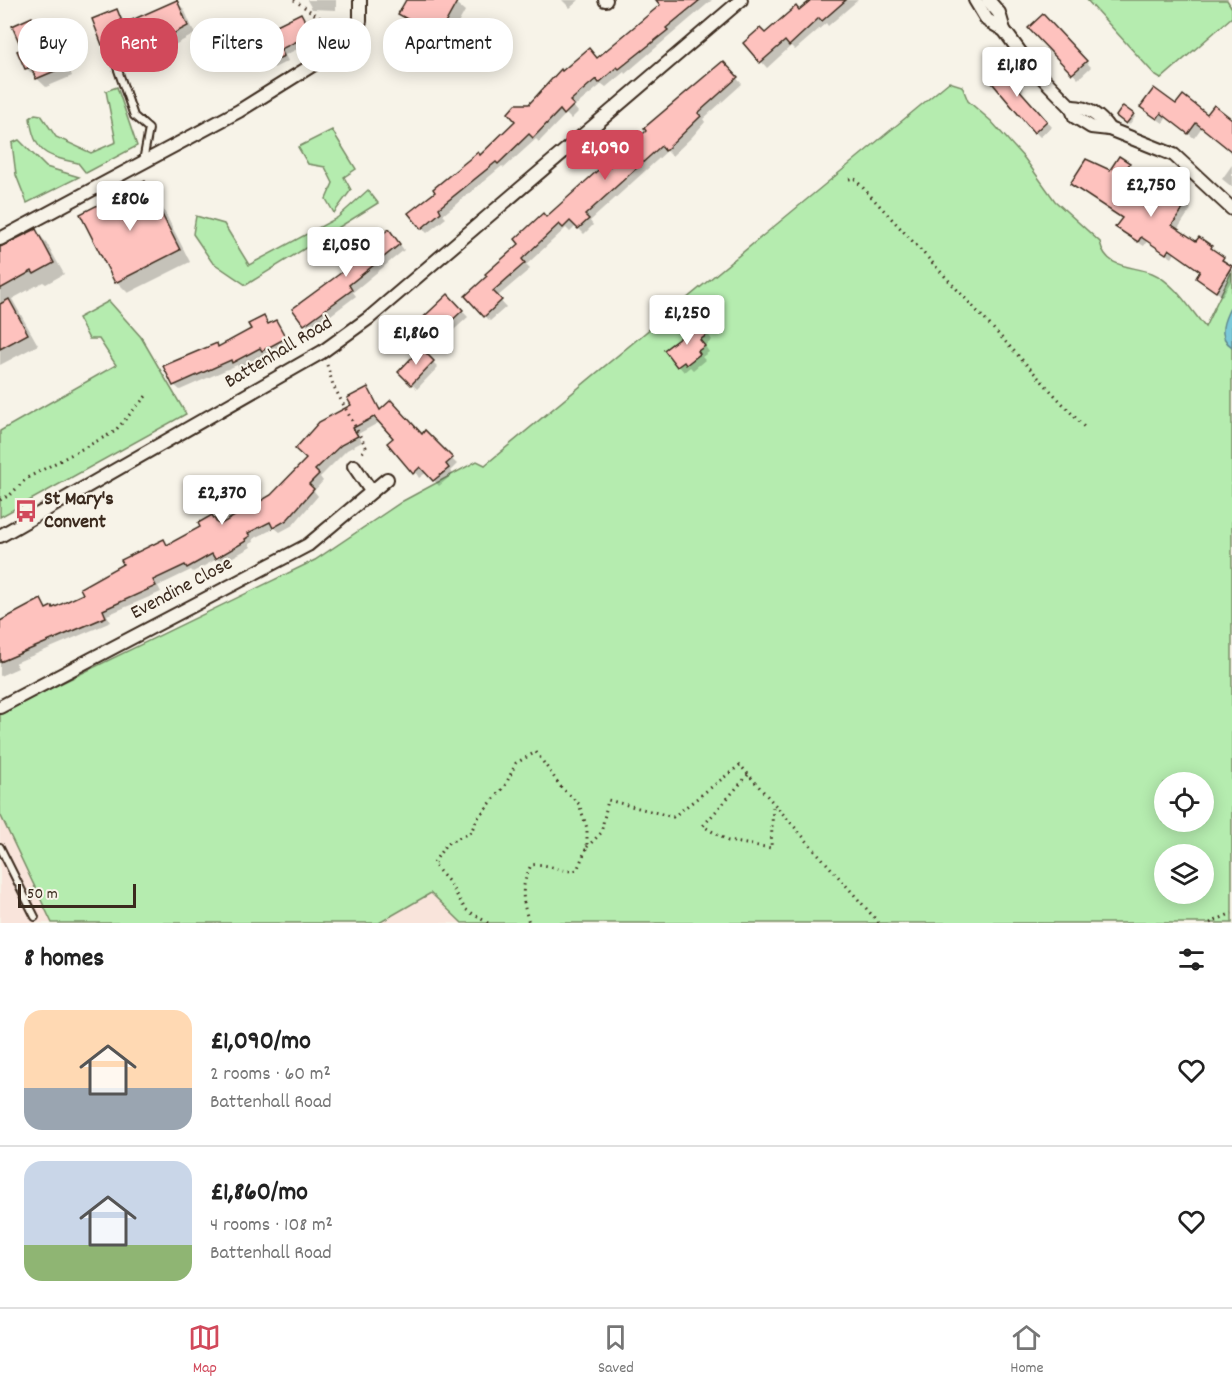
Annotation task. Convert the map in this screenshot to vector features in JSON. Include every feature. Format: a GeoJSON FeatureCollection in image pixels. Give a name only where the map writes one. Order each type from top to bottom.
{"type":"FeatureCollection","features":[{"type":"Feature","properties":{"kind":"street"},"geometry":{"type":"LineString","coordinates":[[360,0],[360,18]]}},
{"type":"Feature","properties":{"kind":"street","name":"Battenhall Road"},"geometry":{"type":"LineString","coordinates":[[0,536],[322,352],[369,318],[741,0]]}},
{"type":"Feature","properties":{"kind":"street"},"geometry":{"type":"LineString","coordinates":[[975,0],[987,20],[1004,30]]}},
{"type":"Feature","properties":{"kind":"street"},"geometry":{"type":"LineString","coordinates":[[988,0],[999,13],[1004,30],[1028,63],[1071,107],[1080,106],[1090,111],[1109,129],[1174,155],[1232,209]]}},
{"type":"Feature","properties":{"kind":"street"},"geometry":{"type":"LineString","coordinates":[[0,239],[239,111],[302,72]]}},
{"type":"Feature","properties":{"kind":"street"},"geometry":{"type":"LineString","coordinates":[[354,466],[371,491]]}},
{"type":"Feature","properties":{"kind":"street","name":"Evendine Close"},"geometry":{"type":"LineString","coordinates":[[0,707],[308,545],[387,479]]}},
{"type":"Feature","properties":{"kind":"lane"},"geometry":{"type":"LineString","coordinates":[[119,72],[134,116],[149,129],[143,162]]}},
{"type":"Feature","properties":{"kind":"lane"},"geometry":{"type":"LineString","coordinates":[[0,847],[35,918]]}},
{"type":"Feature","properties":{"kind":"path"},"geometry":{"type":"LineString","coordinates":[[294,0],[320,18]]}},
{"type":"Feature","properties":{"kind":"path"},"geometry":{"type":"LineString","coordinates":[[849,179],[854,178],[1086,429]]}},
{"type":"Feature","properties":{"kind":"path"},"geometry":{"type":"LineString","coordinates":[[322,352],[333,386],[366,447],[354,466]]}},
{"type":"Feature","properties":{"kind":"path"},"geometry":{"type":"LineString","coordinates":[[0,500],[10,495],[27,478],[114,432],[147,395]]}},
{"type":"Feature","properties":{"kind":"path"},"geometry":{"type":"LineString","coordinates":[[488,923],[465,909],[449,882],[433,864],[446,844],[471,832],[477,819],[505,786],[516,763],[536,752],[561,787],[579,804],[587,828],[587,847]]}},
{"type":"Feature","properties":{"kind":"path"},"geometry":{"type":"LineString","coordinates":[[529,923],[522,884],[531,865],[544,863],[569,872],[577,870],[587,847],[601,833],[608,800],[673,817],[740,765],[879,923]]}},
{"type":"Feature","properties":{"kind":"path"},"geometry":{"type":"LineString","coordinates":[[748,775],[703,825],[728,841],[771,848],[773,804]]}},
{"type":"Feature","properties":{"kind":"path"},"geometry":{"type":"LineString","coordinates":[[1210,923],[1232,913]]}},
{"type":"Feature","properties":{"kind":"shaded area"},"geometry":{"type":"Polygon","coordinates":[[[0,814],[52,923],[0,923],[0,814]]]}},
{"type":"Feature","properties":{"kind":"shaded area"},"geometry":{"type":"Polygon","coordinates":[[[431,893],[462,923],[379,923],[431,893]]]}},
{"type":"Feature","properties":{"kind":"green space"},"geometry":{"type":"Polygon","coordinates":[[[1087,0],[1227,0],[1232,8],[1232,17],[1161,79],[1087,0]]]}},
{"type":"Feature","properties":{"kind":"green space"},"geometry":{"type":"Polygon","coordinates":[[[949,82],[962,86],[968,101],[991,121],[1025,159],[1055,201],[1100,242],[1108,258],[1121,265],[1160,277],[1182,297],[1205,327],[1232,271],[1232,923],[462,923],[431,893],[379,923],[52,923],[0,814],[0,713],[315,560],[403,501],[477,461],[485,465],[949,82]]]}},
{"type":"Feature","properties":{"kind":"green space"},"geometry":{"type":"Polygon","coordinates":[[[117,87],[137,146],[86,173],[78,163],[50,155],[39,146],[30,118],[35,114],[41,115],[56,137],[91,153],[116,142],[106,91],[117,87]]]}},
{"type":"Feature","properties":{"kind":"green space"},"geometry":{"type":"Polygon","coordinates":[[[332,130],[356,169],[344,177],[351,190],[334,213],[326,199],[333,183],[325,167],[308,164],[298,147],[332,130]]]}},
{"type":"Feature","properties":{"kind":"green space"},"geometry":{"type":"Polygon","coordinates":[[[19,140],[46,167],[79,177],[27,203],[16,175],[12,143],[19,140]]]}},
{"type":"Feature","properties":{"kind":"green space"},"geometry":{"type":"Polygon","coordinates":[[[368,190],[378,203],[246,285],[212,262],[193,234],[196,216],[224,224],[249,265],[337,218],[368,190]]]}},
{"type":"Feature","properties":{"kind":"green space"},"geometry":{"type":"Polygon","coordinates":[[[109,301],[141,337],[186,414],[0,517],[0,431],[116,365],[99,339],[89,339],[78,318],[109,301]]]}},
{"type":"Feature","properties":{"kind":"water"},"geometry":{"type":"Polygon","coordinates":[[[1232,304],[1232,347],[1224,338],[1223,327],[1232,304]]]}},
{"type":"Feature","properties":{"kind":"building"},"geometry":{"type":"Polygon","coordinates":[[[177,0],[188,26],[178,31],[178,18],[136,18],[177,0]]]}},
{"type":"Feature","properties":{"kind":"building"},"geometry":{"type":"Polygon","coordinates":[[[406,0],[458,0],[448,18],[405,18],[398,14],[406,0]]]}},
{"type":"Feature","properties":{"kind":"building"},"geometry":{"type":"Polygon","coordinates":[[[656,0],[700,0],[666,28],[668,30],[619,69],[617,67],[599,83],[596,79],[570,101],[574,105],[564,115],[560,110],[533,138],[529,134],[498,164],[496,162],[439,208],[441,212],[421,229],[408,213],[435,192],[433,189],[478,152],[480,155],[515,121],[508,113],[516,104],[529,104],[561,69],[562,71],[589,48],[597,58],[660,5],[656,0]]]}},
{"type":"Feature","properties":{"kind":"building"},"geometry":{"type":"Polygon","coordinates":[[[811,0],[846,0],[822,21],[819,18],[789,46],[785,41],[760,63],[743,43],[760,28],[765,33],[796,6],[799,10],[811,0]]]}},
{"type":"Feature","properties":{"kind":"building"},"geometry":{"type":"Polygon","coordinates":[[[117,9],[121,18],[100,18],[100,40],[92,19],[117,9]]]}},
{"type":"Feature","properties":{"kind":"building"},"geometry":{"type":"Polygon","coordinates":[[[301,13],[304,18],[296,18],[296,42],[284,48],[284,21],[301,13]]]}},
{"type":"Feature","properties":{"kind":"building"},"geometry":{"type":"Polygon","coordinates":[[[1043,14],[1087,61],[1072,74],[1028,28],[1043,14]]]}},
{"type":"Feature","properties":{"kind":"building"},"geometry":{"type":"Polygon","coordinates":[[[18,23],[18,40],[12,26],[18,23]]]}},
{"type":"Feature","properties":{"kind":"building"},"geometry":{"type":"Polygon","coordinates":[[[723,61],[738,77],[698,113],[701,116],[665,151],[661,146],[585,215],[589,219],[578,229],[570,221],[563,228],[559,224],[522,259],[525,263],[493,291],[502,300],[484,317],[465,296],[487,276],[485,274],[519,244],[515,239],[543,213],[546,217],[607,162],[610,166],[646,131],[644,128],[723,61]]]}},
{"type":"Feature","properties":{"kind":"building"},"geometry":{"type":"Polygon","coordinates":[[[1003,64],[1020,82],[1016,86],[1047,121],[1034,133],[988,78],[1003,64]]]}},
{"type":"Feature","properties":{"kind":"building"},"geometry":{"type":"Polygon","coordinates":[[[33,72],[52,72],[36,79],[33,72]]]}},
{"type":"Feature","properties":{"kind":"building"},"geometry":{"type":"Polygon","coordinates":[[[1154,88],[1176,104],[1183,95],[1207,114],[1214,105],[1232,119],[1232,152],[1196,123],[1188,134],[1161,113],[1157,119],[1140,107],[1154,88]]]}},
{"type":"Feature","properties":{"kind":"building"},"geometry":{"type":"Polygon","coordinates":[[[1123,106],[1134,114],[1126,124],[1116,116],[1123,106]]]}},
{"type":"Feature","properties":{"kind":"building"},"geometry":{"type":"Polygon","coordinates":[[[1119,156],[1130,163],[1120,179],[1131,187],[1129,191],[1149,204],[1169,177],[1181,185],[1174,194],[1187,203],[1172,225],[1196,241],[1199,237],[1224,257],[1222,260],[1232,266],[1216,292],[1196,278],[1200,271],[1169,249],[1166,254],[1141,237],[1138,242],[1115,227],[1122,218],[1070,184],[1086,159],[1110,170],[1119,156]]]}},
{"type":"Feature","properties":{"kind":"building"},"geometry":{"type":"Polygon","coordinates":[[[145,181],[180,250],[115,283],[80,214],[145,181]]]}},
{"type":"Feature","properties":{"kind":"building"},"geometry":{"type":"Polygon","coordinates":[[[36,229],[54,263],[34,274],[32,271],[0,289],[0,247],[36,229]]]}},
{"type":"Feature","properties":{"kind":"building"},"geometry":{"type":"Polygon","coordinates":[[[389,229],[400,244],[349,285],[352,290],[304,325],[292,309],[345,270],[342,267],[389,229]]]}},
{"type":"Feature","properties":{"kind":"building"},"geometry":{"type":"Polygon","coordinates":[[[448,294],[463,310],[427,344],[412,328],[448,294]]]}},
{"type":"Feature","properties":{"kind":"building"},"geometry":{"type":"Polygon","coordinates":[[[9,299],[28,334],[0,349],[0,304],[9,299]]]}},
{"type":"Feature","properties":{"kind":"building"},"geometry":{"type":"Polygon","coordinates":[[[264,316],[268,324],[276,320],[286,338],[262,351],[260,348],[232,363],[231,360],[173,386],[163,366],[217,343],[218,347],[251,329],[248,324],[264,316]]]}},
{"type":"Feature","properties":{"kind":"building"},"geometry":{"type":"Polygon","coordinates":[[[700,323],[708,334],[700,340],[705,346],[698,351],[700,354],[686,365],[684,362],[677,367],[664,350],[700,323]]]}},
{"type":"Feature","properties":{"kind":"building"},"geometry":{"type":"Polygon","coordinates":[[[421,348],[434,361],[411,385],[398,372],[421,348]]]}},
{"type":"Feature","properties":{"kind":"building"},"geometry":{"type":"Polygon","coordinates":[[[368,387],[380,410],[391,400],[422,434],[425,430],[453,458],[446,464],[449,468],[433,481],[420,467],[413,474],[387,443],[393,438],[374,417],[353,428],[358,436],[341,445],[315,470],[319,474],[309,484],[314,489],[287,520],[273,528],[270,522],[248,533],[250,536],[245,539],[246,541],[215,559],[212,554],[187,568],[185,565],[153,580],[156,586],[103,610],[106,617],[0,662],[0,621],[41,599],[46,609],[52,606],[53,608],[83,594],[80,588],[123,564],[121,560],[164,539],[167,545],[200,527],[198,523],[212,515],[217,523],[221,524],[271,495],[306,459],[295,449],[319,422],[351,405],[347,398],[368,387]]]}},
{"type":"Feature","properties":{"kind":"place","name":"St Mary's Convent"},"geometry":{"type":"Point","coordinates":[26,511]}}]}
